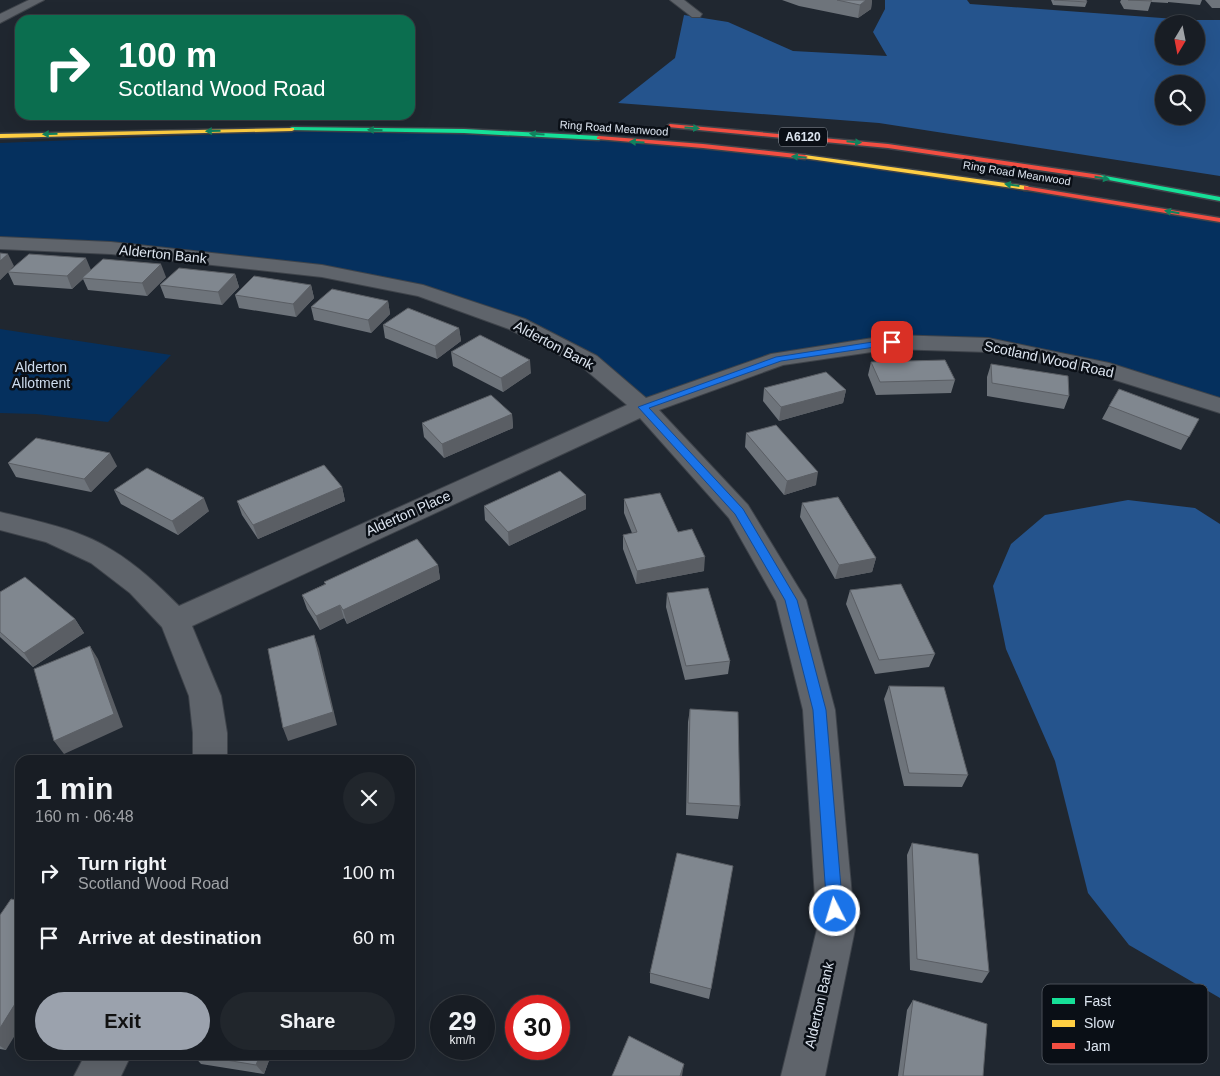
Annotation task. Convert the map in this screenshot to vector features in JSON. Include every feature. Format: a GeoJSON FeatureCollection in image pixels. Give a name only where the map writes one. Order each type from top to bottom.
{"type":"FeatureCollection","features":[{"type":"Feature","properties":{"kind":"highway","name":"Ring Road Meanwood"},"geometry":{"type":"LineString","coordinates":[[656,125],[888,146],[1059,170],[1220,199]]}},
{"type":"Feature","properties":{"kind":"highway","name":"Ring Road Meanwood"},"geometry":{"type":"LineString","coordinates":[[0,136],[148,131],[348,129],[530,134],[657,143],[884,166],[1050,191],[1220,220]]}},
{"type":"Feature","properties":{"kind":"street"},"geometry":{"type":"LineString","coordinates":[[0,19],[38,0]]}},
{"type":"Feature","properties":{"kind":"street"},"geometry":{"type":"LineString","coordinates":[[676,0],[696,14]]}},
{"type":"Feature","properties":{"kind":"street","name":"Alderton Bank"},"geometry":{"type":"LineString","coordinates":[[0,243],[111,248],[322,271],[423,291],[517,324],[589,361],[643,407],[739,512],[791,600],[819,710],[836,929],[803,1076]]}},
{"type":"Feature","properties":{"kind":"street","name":"Scotland Wood Road"},"geometry":{"type":"LineString","coordinates":[[643,407],[779,359],[892,342],[988,345],[1101,368],[1220,406]]}},
{"type":"Feature","properties":{"kind":"street","name":"Alderton Place"},"geometry":{"type":"LineString","coordinates":[[175,621],[643,407]]}},
{"type":"Feature","properties":{"kind":"street"},"geometry":{"type":"LineString","coordinates":[[0,521],[54,536],[101,556],[140,585],[175,621],[205,696],[210,733],[210,755]]}},
{"type":"Feature","properties":{"kind":"street"},"geometry":{"type":"LineString","coordinates":[[96,1076],[107,1060]]}},
{"type":"Feature","properties":{"kind":"green space"},"geometry":{"type":"Polygon","coordinates":[[[348,129],[530,134],[769,154],[1220,220],[1220,406],[988,345],[892,342],[779,359],[643,407],[589,361],[423,291],[322,271],[0,243],[0,143],[348,129]]]}},
{"type":"Feature","properties":{"kind":"green space","name":"Alderton Allotment"},"geometry":{"type":"Polygon","coordinates":[[[0,329],[171,355],[108,422],[36,414],[0,413],[0,329]]]}},
{"type":"Feature","properties":{"kind":"shaded area"},"geometry":{"type":"Polygon","coordinates":[[[885,0],[967,0],[970,4],[1155,18],[1155,65],[1205,65],[1205,20],[1220,20],[1220,176],[879,123],[618,103],[675,58],[684,15],[728,22],[793,51],[887,56],[873,32],[885,9],[885,0]]]}},
{"type":"Feature","properties":{"kind":"shaded area"},"geometry":{"type":"Polygon","coordinates":[[[1128,500],[1195,508],[1220,524],[1220,998],[1208,991],[1208,984],[1196,984],[1129,945],[1088,893],[1055,761],[1006,649],[993,586],[1011,544],[1045,515],[1128,500]]]}},
{"type":"Feature","properties":{"kind":"building"},"geometry":{"type":"Polygon","coordinates":[[[837,0],[866,0],[860,5],[837,0]]]}},
{"type":"Feature","properties":{"kind":"building"},"geometry":{"type":"Polygon","coordinates":[[[1054,0],[1086,0],[1087,2],[1054,0]]]}},
{"type":"Feature","properties":{"kind":"building"},"geometry":{"type":"Polygon","coordinates":[[[0,253],[8,254],[0,261],[0,253]]]}},
{"type":"Feature","properties":{"kind":"building"},"geometry":{"type":"Polygon","coordinates":[[[29,254],[86,258],[67,276],[8,272],[29,254]]]}},
{"type":"Feature","properties":{"kind":"building"},"geometry":{"type":"Polygon","coordinates":[[[103,259],[161,264],[142,283],[82,278],[103,259]]]}},
{"type":"Feature","properties":{"kind":"building"},"geometry":{"type":"Polygon","coordinates":[[[179,268],[235,274],[218,292],[160,285],[179,268]]]}},
{"type":"Feature","properties":{"kind":"building"},"geometry":{"type":"Polygon","coordinates":[[[254,276],[311,285],[293,304],[235,295],[254,276]]]}},
{"type":"Feature","properties":{"kind":"building"},"geometry":{"type":"Polygon","coordinates":[[[332,289],[388,301],[368,320],[311,307],[332,289]]]}},
{"type":"Feature","properties":{"kind":"building"},"geometry":{"type":"Polygon","coordinates":[[[408,308],[459,328],[435,346],[383,325],[408,308]]]}},
{"type":"Feature","properties":{"kind":"building"},"geometry":{"type":"Polygon","coordinates":[[[480,335],[530,360],[501,378],[451,352],[480,335]]]}},
{"type":"Feature","properties":{"kind":"building"},"geometry":{"type":"Polygon","coordinates":[[[945,360],[955,380],[880,382],[871,362],[945,360]]]}},
{"type":"Feature","properties":{"kind":"building"},"geometry":{"type":"Polygon","coordinates":[[[991,364],[1068,376],[1069,396],[992,383],[991,364]]]}},
{"type":"Feature","properties":{"kind":"building"},"geometry":{"type":"Polygon","coordinates":[[[826,372],[846,390],[781,407],[764,388],[826,372]]]}},
{"type":"Feature","properties":{"kind":"building"},"geometry":{"type":"Polygon","coordinates":[[[1119,389],[1199,419],[1189,437],[1109,406],[1119,389]]]}},
{"type":"Feature","properties":{"kind":"building"},"geometry":{"type":"Polygon","coordinates":[[[491,395],[512,414],[442,444],[422,423],[491,395]]]}},
{"type":"Feature","properties":{"kind":"building"},"geometry":{"type":"Polygon","coordinates":[[[776,425],[818,472],[787,481],[746,433],[776,425]]]}},
{"type":"Feature","properties":{"kind":"building"},"geometry":{"type":"Polygon","coordinates":[[[36,438],[110,453],[84,479],[8,463],[36,438]]]}},
{"type":"Feature","properties":{"kind":"building"},"geometry":{"type":"Polygon","coordinates":[[[324,465],[342,487],[253,525],[237,501],[324,465]]]}},
{"type":"Feature","properties":{"kind":"building"},"geometry":{"type":"Polygon","coordinates":[[[147,468],[204,498],[172,521],[114,490],[147,468]]]}},
{"type":"Feature","properties":{"kind":"building"},"geometry":{"type":"Polygon","coordinates":[[[560,471],[586,495],[508,532],[484,506],[560,471]]]}},
{"type":"Feature","properties":{"kind":"building"},"geometry":{"type":"Polygon","coordinates":[[[660,493],[678,532],[692,529],[705,557],[637,571],[623,535],[637,532],[624,499],[660,493]]]}},
{"type":"Feature","properties":{"kind":"building"},"geometry":{"type":"Polygon","coordinates":[[[838,497],[876,558],[839,565],[802,503],[838,497]]]}},
{"type":"Feature","properties":{"kind":"building"},"geometry":{"type":"Polygon","coordinates":[[[417,539],[438,565],[343,610],[340,605],[316,616],[302,595],[326,584],[324,582],[417,539]]]}},
{"type":"Feature","properties":{"kind":"building"},"geometry":{"type":"Polygon","coordinates":[[[25,577],[75,619],[24,653],[0,632],[0,592],[25,577]]]}},
{"type":"Feature","properties":{"kind":"building"},"geometry":{"type":"Polygon","coordinates":[[[901,584],[935,654],[879,660],[850,590],[901,584]]]}},
{"type":"Feature","properties":{"kind":"building"},"geometry":{"type":"Polygon","coordinates":[[[708,588],[730,661],[686,666],[667,593],[708,588]]]}},
{"type":"Feature","properties":{"kind":"building"},"geometry":{"type":"Polygon","coordinates":[[[314,635],[333,712],[283,728],[268,649],[314,635]]]}},
{"type":"Feature","properties":{"kind":"building"},"geometry":{"type":"Polygon","coordinates":[[[90,646],[114,714],[54,741],[34,669],[90,646]]]}},
{"type":"Feature","properties":{"kind":"building"},"geometry":{"type":"Polygon","coordinates":[[[889,686],[944,687],[968,775],[909,773],[889,686]]]}},
{"type":"Feature","properties":{"kind":"building"},"geometry":{"type":"Polygon","coordinates":[[[690,709],[738,712],[740,806],[688,803],[690,709]]]}},
{"type":"Feature","properties":{"kind":"building"},"geometry":{"type":"Polygon","coordinates":[[[912,843],[978,854],[989,972],[917,959],[912,843]]]}},
{"type":"Feature","properties":{"kind":"building"},"geometry":{"type":"Polygon","coordinates":[[[677,853],[733,866],[711,989],[650,973],[677,853]]]}},
{"type":"Feature","properties":{"kind":"building"},"geometry":{"type":"Polygon","coordinates":[[[11,899],[15,900],[15,1004],[0,1028],[0,915],[11,899]]]}},
{"type":"Feature","properties":{"kind":"building"},"geometry":{"type":"Polygon","coordinates":[[[913,1000],[987,1024],[983,1076],[903,1076],[913,1000]]]}},
{"type":"Feature","properties":{"kind":"building"},"geometry":{"type":"Polygon","coordinates":[[[629,1036],[684,1064],[680,1076],[612,1076],[629,1036]]]}},
{"type":"Feature","properties":{"kind":"building"},"geometry":{"type":"Polygon","coordinates":[[[226,1060],[258,1060],[256,1065],[226,1060]]]}},
{"type":"Feature","properties":{"kind":"traffic: fast"},"geometry":{"type":"LineString","coordinates":[[292,129],[464,131],[599,138]]}},
{"type":"Feature","properties":{"kind":"traffic: fast"},"geometry":{"type":"LineString","coordinates":[[1100,177],[1220,199]]}},
{"type":"Feature","properties":{"kind":"traffic: slow"},"geometry":{"type":"LineString","coordinates":[[0,136],[292,129]]}},
{"type":"Feature","properties":{"kind":"traffic: slow"},"geometry":{"type":"LineString","coordinates":[[805,157],[1027,188]]}},
{"type":"Feature","properties":{"kind":"traffic: jam"},"geometry":{"type":"LineString","coordinates":[[670,126],[888,146],[1100,177]]}},
{"type":"Feature","properties":{"kind":"traffic: jam"},"geometry":{"type":"LineString","coordinates":[[599,138],[703,146],[805,157]]}},
{"type":"Feature","properties":{"kind":"traffic: jam"},"geometry":{"type":"LineString","coordinates":[[1027,188],[1220,220]]}},
{"type":"Feature","properties":{"kind":"route"},"geometry":{"type":"LineString","coordinates":[[835,911],[819,710],[791,600],[739,512],[678,443],[643,407],[779,359],[892,342]]}}]}
